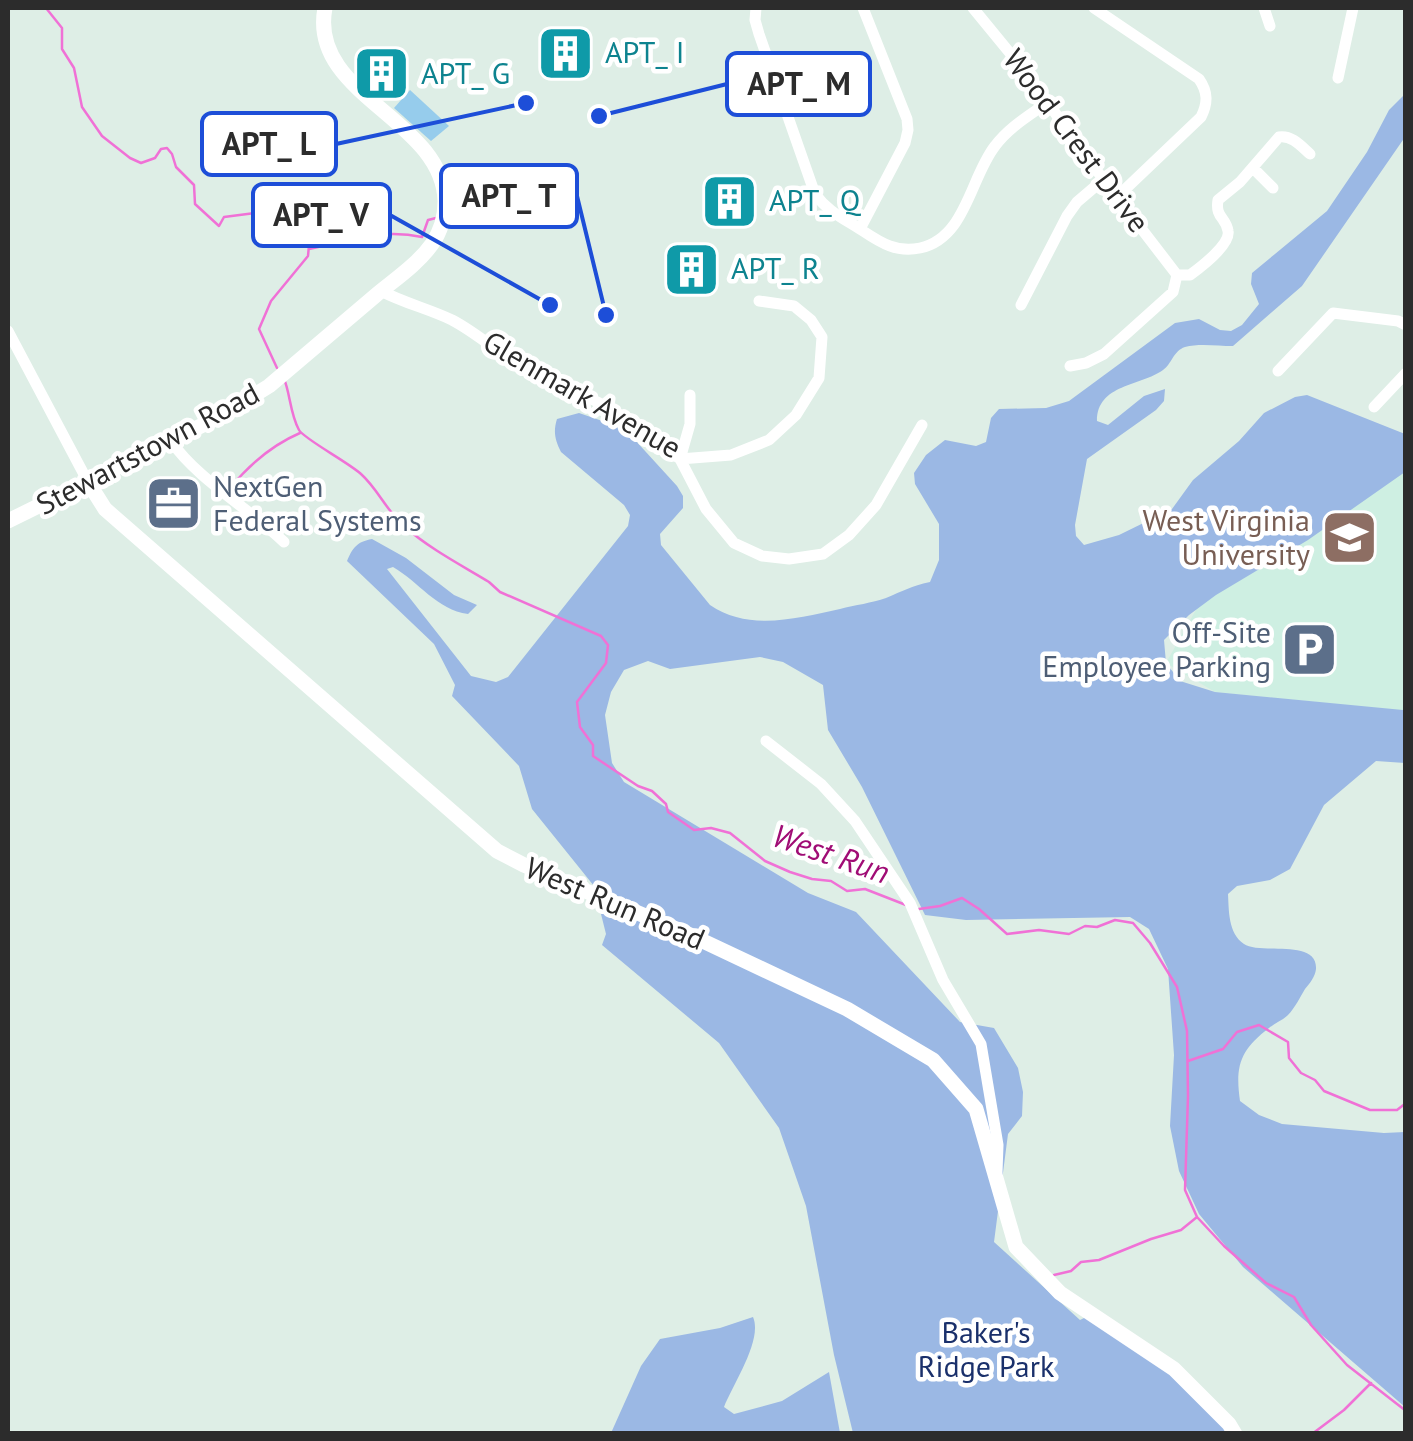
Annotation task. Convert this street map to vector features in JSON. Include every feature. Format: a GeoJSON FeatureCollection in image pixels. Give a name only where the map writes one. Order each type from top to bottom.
{"type":"FeatureCollection","features":[{"type":"Feature","properties":{"kind":"street","name":"Stewartstown Road"},"geometry":{"type":"LineString","coordinates":[[8,521],[171,441],[269,386],[418,260],[432,243],[442,225],[445,208],[444,186],[437,168],[334,59],[325,38],[324,8]]}},
{"type":"Feature","properties":{"kind":"street"},"geometry":{"type":"LineString","coordinates":[[756,8],[759,34],[815,194],[831,212],[892,248],[926,247],[950,231],[993,148],[1005,134],[1048,102]]}},
{"type":"Feature","properties":{"kind":"street"},"geometry":{"type":"LineString","coordinates":[[860,229],[906,143],[908,130],[904,110],[864,8]]}},
{"type":"Feature","properties":{"kind":"street","name":"Wood Crest Drive"},"geometry":{"type":"LineString","coordinates":[[973,8],[1177,275]]}},
{"type":"Feature","properties":{"kind":"street"},"geometry":{"type":"LineString","coordinates":[[1094,8],[1199,79],[1206,96],[1201,117],[1118,197]]}},
{"type":"Feature","properties":{"kind":"street"},"geometry":{"type":"LineString","coordinates":[[1264,8],[1270,26]]}},
{"type":"Feature","properties":{"kind":"street"},"geometry":{"type":"LineString","coordinates":[[1338,78],[1353,8]]}},
{"type":"Feature","properties":{"kind":"street"},"geometry":{"type":"LineString","coordinates":[[1070,366],[1104,354],[1173,292],[1177,275],[1190,275],[1227,240],[1227,227],[1217,213],[1218,200],[1240,182],[1279,137],[1292,138],[1310,154]]}},
{"type":"Feature","properties":{"kind":"street"},"geometry":{"type":"LineString","coordinates":[[1253,168],[1273,188]]}},
{"type":"Feature","properties":{"kind":"street"},"geometry":{"type":"LineString","coordinates":[[1021,305],[1067,216],[1104,179]]}},
{"type":"Feature","properties":{"kind":"street","name":"Glenmark Avenue"},"geometry":{"type":"LineString","coordinates":[[381,291],[448,318],[550,382],[612,410],[680,459],[731,455],[769,440],[796,415],[819,378],[822,337],[811,320],[794,306],[759,301]]}},
{"type":"Feature","properties":{"kind":"street"},"geometry":{"type":"LineString","coordinates":[[1278,371],[1333,313],[1406,325]]}},
{"type":"Feature","properties":{"kind":"street","name":"West Run Road"},"geometry":{"type":"LineString","coordinates":[[8,331],[105,509],[497,851],[847,1009],[933,1060],[976,1109],[1016,1247],[1060,1294],[1174,1369],[1235,1434]]}},
{"type":"Feature","properties":{"kind":"street"},"geometry":{"type":"LineString","coordinates":[[1374,407],[1406,373]]}},
{"type":"Feature","properties":{"kind":"street"},"geometry":{"type":"LineString","coordinates":[[690,395],[690,424],[680,459],[706,509],[734,543],[762,556],[790,560],[823,554],[850,535],[876,505],[922,425]]}},
{"type":"Feature","properties":{"kind":"street"},"geometry":{"type":"LineString","coordinates":[[171,441],[214,484],[284,542]]}},
{"type":"Feature","properties":{"kind":"street"},"geometry":{"type":"LineString","coordinates":[[766,741],[821,784],[855,821],[910,903],[943,980],[981,1044],[998,1144],[997,1176]]}},
{"type":"Feature","properties":{"kind":"shaded area"},"geometry":{"type":"Polygon","coordinates":[[[410,90],[449,126],[431,141],[394,108],[410,90]]]}},
{"type":"Feature","properties":{"kind":"shaded area","name":"West Virginia University"},"geometry":{"type":"Polygon","coordinates":[[[1405,468],[1405,711],[1215,692],[1166,663],[1206,592],[1405,468]]]}},
{"type":"Feature","properties":{"kind":"green space","name":"Baker's Ridge Park"},"geometry":{"type":"Polygon","coordinates":[[[1405,94],[1405,137],[1302,286],[1233,346],[1185,347],[1163,370],[1104,400],[1097,421],[1108,425],[1144,396],[1165,389],[1164,401],[1156,410],[1087,459],[1075,525],[1076,536],[1084,545],[1119,535],[1172,509],[1193,480],[1239,441],[1264,413],[1295,397],[1307,395],[1405,434],[1405,472],[1308,540],[1216,595],[1164,640],[1166,663],[1180,681],[1215,692],[1403,710],[1405,763],[1376,761],[1324,805],[1290,869],[1270,880],[1237,886],[1228,894],[1232,928],[1244,944],[1298,950],[1314,959],[1316,969],[1291,1012],[1259,1036],[1246,1052],[1239,1068],[1240,1101],[1259,1115],[1282,1124],[1405,1132],[1405,1407],[1243,1267],[1199,1214],[1179,1171],[1170,1126],[1174,1055],[1168,969],[1149,929],[1130,917],[966,920],[925,915],[862,787],[828,730],[823,685],[783,662],[760,657],[670,669],[648,661],[624,670],[611,692],[605,715],[612,763],[624,782],[808,893],[856,912],[960,1022],[994,1028],[1018,1068],[1023,1092],[1022,1116],[1008,1134],[994,1242],[1080,1320],[1088,1316],[1185,1383],[1230,1433],[853,1433],[806,1206],[779,1128],[719,1043],[602,945],[606,934],[594,886],[532,809],[519,766],[452,696],[455,685],[434,644],[347,561],[356,546],[372,539],[406,558],[454,595],[477,605],[468,614],[447,607],[393,567],[387,569],[471,676],[496,682],[508,677],[628,526],[630,515],[624,505],[559,448],[557,419],[579,413],[614,425],[635,440],[677,486],[683,496],[683,508],[660,534],[661,545],[710,605],[725,613],[757,621],[791,619],[875,601],[930,582],[939,560],[939,524],[915,484],[914,473],[926,455],[945,440],[976,446],[986,442],[991,418],[999,409],[1046,408],[1069,401],[1175,323],[1199,319],[1231,331],[1242,325],[1259,304],[1251,284],[1252,273],[1327,211],[1367,152],[1389,110],[1405,94]]]}},
{"type":"Feature","properties":{"kind":"green space"},"geometry":{"type":"Polygon","coordinates":[[[753,1317],[751,1350],[724,1407],[734,1414],[782,1401],[829,1372],[840,1433],[611,1433],[641,1366],[660,1339],[720,1328],[753,1317]]]}},
{"type":"Feature","properties":{"kind":"waterway","name":"West Run"},"geometry":{"type":"LineString","coordinates":[[46,8],[62,28],[62,49],[74,68],[82,107],[102,136],[141,163],[167,148],[176,167],[194,185],[195,204],[219,226],[224,217],[255,213],[298,219],[309,245],[308,256],[271,301],[259,329],[277,368]]}},
{"type":"Feature","properties":{"kind":"waterway"},"geometry":{"type":"LineString","coordinates":[[309,249],[379,235],[422,237],[428,220],[436,218]]}},
{"type":"Feature","properties":{"kind":"waterway","name":"West Run"},"geometry":{"type":"LineString","coordinates":[[284,379],[299,430],[361,474],[415,535],[500,592],[601,636],[608,645],[606,663],[577,702],[580,727],[593,745],[593,756],[652,791],[666,804],[668,812],[694,830],[711,828],[730,833],[765,861],[790,872],[831,881],[847,891],[865,889],[906,905]]}},
{"type":"Feature","properties":{"kind":"waterway","name":"West Run"},"geometry":{"type":"LineString","coordinates":[[231,487],[262,456],[300,433]]}},
{"type":"Feature","properties":{"kind":"waterway","name":"West Run"},"geometry":{"type":"LineString","coordinates":[[919,909],[962,898],[1007,934],[1039,930],[1069,934],[1115,920],[1133,923],[1177,987],[1187,1031],[1185,1190],[1197,1217],[1266,1283],[1294,1297],[1311,1325],[1347,1365],[1406,1411]]}},
{"type":"Feature","properties":{"kind":"waterway"},"geometry":{"type":"LineString","coordinates":[[1188,1061],[1223,1049],[1237,1032],[1259,1025],[1288,1042],[1289,1058],[1324,1091],[1370,1110],[1397,1110],[1406,1103]]}},
{"type":"Feature","properties":{"kind":"waterway"},"geometry":{"type":"LineString","coordinates":[[1054,1275],[1071,1271],[1081,1262],[1099,1260],[1181,1230],[1197,1217]]}},
{"type":"Feature","properties":{"kind":"waterway"},"geometry":{"type":"LineString","coordinates":[[1312,1434],[1371,1383]]}},
{"type":"Feature","properties":{"kind":"place","name":"APT_ I"},"geometry":{"type":"Point","coordinates":[566,53]}},
{"type":"Feature","properties":{"kind":"place","name":"APT_ G"},"geometry":{"type":"Point","coordinates":[382,74]}},
{"type":"Feature","properties":{"kind":"place","name":"APT_ L"},"geometry":{"type":"Point","coordinates":[526,103]}},
{"type":"Feature","properties":{"kind":"place","name":"APT_ M"},"geometry":{"type":"Point","coordinates":[599,116]}},
{"type":"Feature","properties":{"kind":"place","name":"APT_ Q"},"geometry":{"type":"Point","coordinates":[730,201]}},
{"type":"Feature","properties":{"kind":"place","name":"APT_ R"},"geometry":{"type":"Point","coordinates":[692,269]}},
{"type":"Feature","properties":{"kind":"place","name":"APT_ V"},"geometry":{"type":"Point","coordinates":[550,305]}},
{"type":"Feature","properties":{"kind":"place","name":"APT_ T"},"geometry":{"type":"Point","coordinates":[606,315]}},
{"type":"Feature","properties":{"kind":"place","name":"NextGen Federal Systems"},"geometry":{"type":"Point","coordinates":[174,504]}},
{"type":"Feature","properties":{"kind":"place","name":"West Virginia University"},"geometry":{"type":"Point","coordinates":[1349,538]}},
{"type":"Feature","properties":{"kind":"place","name":"Off-Site Employee Parking"},"geometry":{"type":"Point","coordinates":[1310,650]}}]}
